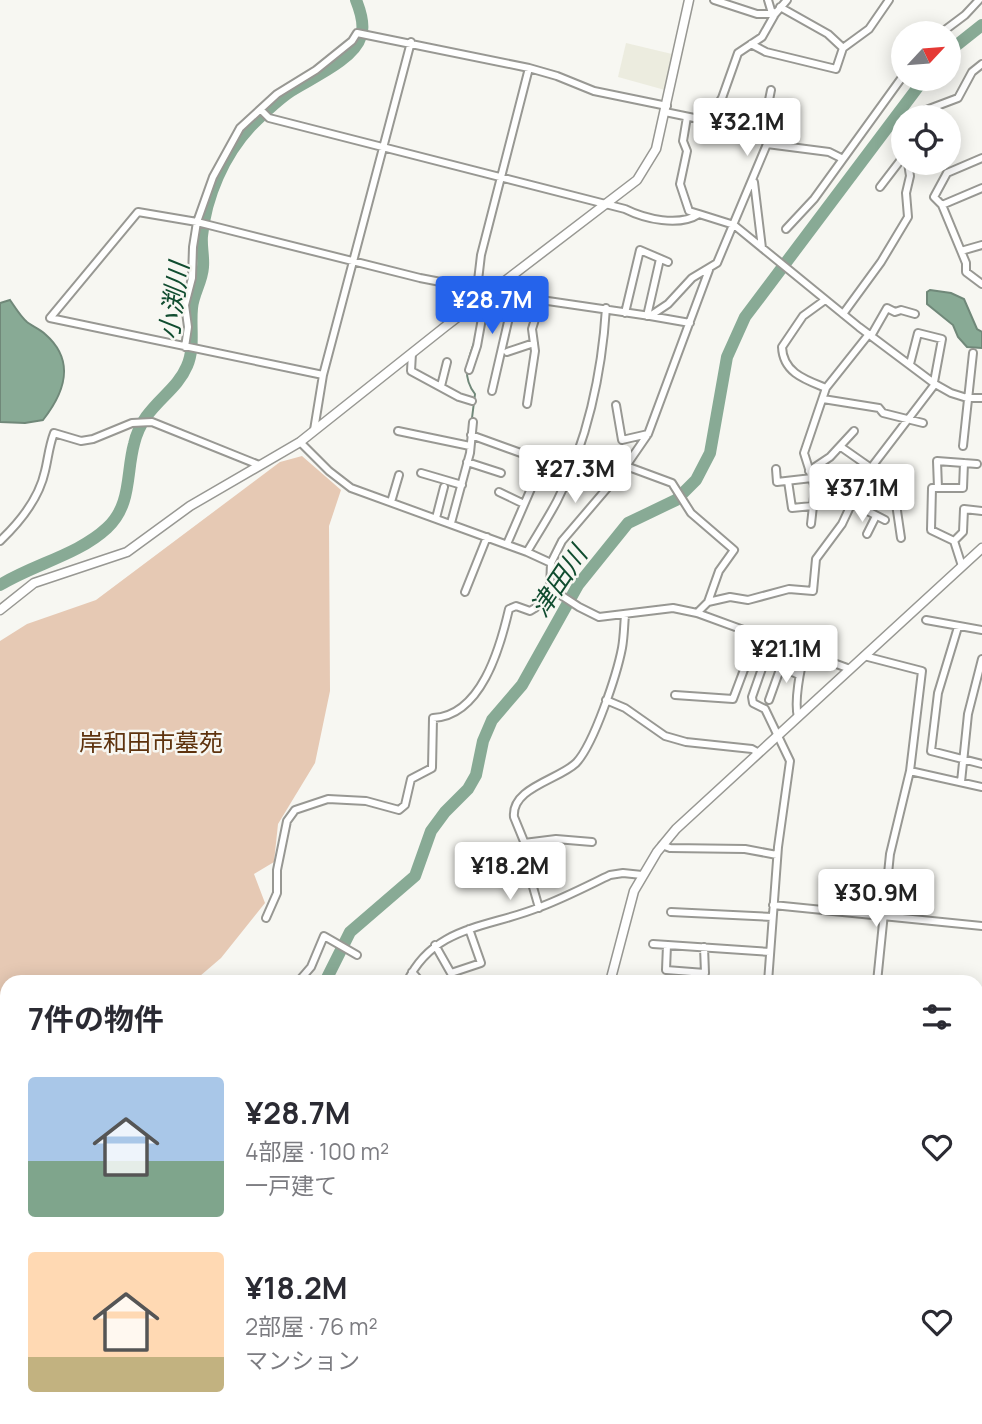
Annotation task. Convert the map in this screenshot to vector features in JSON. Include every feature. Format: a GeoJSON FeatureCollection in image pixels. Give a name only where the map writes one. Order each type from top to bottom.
{"type":"FeatureCollection","features":[{"type":"Feature","properties":{"kind":"street"},"geometry":{"type":"LineString","coordinates":[[0,610],[34,583],[127,552],[190,506],[300,442],[486,296],[607,206],[637,180],[656,149],[690,0]]}},
{"type":"Feature","properties":{"kind":"street"},"geometry":{"type":"LineString","coordinates":[[714,0],[757,14],[775,15]]}},
{"type":"Feature","properties":{"kind":"street"},"geometry":{"type":"LineString","coordinates":[[768,0],[775,15]]}},
{"type":"Feature","properties":{"kind":"street"},"geometry":{"type":"LineString","coordinates":[[707,121],[722,99],[738,53],[762,37],[787,0]]}},
{"type":"Feature","properties":{"kind":"street"},"geometry":{"type":"LineString","coordinates":[[751,44],[766,52],[836,69],[843,48],[869,29],[889,0]]}},
{"type":"Feature","properties":{"kind":"street"},"geometry":{"type":"LineString","coordinates":[[957,21],[981,2]]}},
{"type":"Feature","properties":{"kind":"street"},"geometry":{"type":"LineString","coordinates":[[780,7],[828,34],[843,48]]}},
{"type":"Feature","properties":{"kind":"street"},"geometry":{"type":"LineString","coordinates":[[185,347],[188,327],[185,305],[192,278],[197,222],[213,177],[240,128],[277,94],[316,70],[352,41],[357,33],[529,68],[687,117],[766,130],[767,144],[717,263],[709,270],[648,434],[626,466],[562,541],[551,563],[550,588],[535,608],[530,611],[516,606],[509,609],[488,674],[475,694],[448,718],[433,718],[432,768],[411,779],[405,804],[399,810],[366,801],[328,799],[303,806],[291,815],[287,821],[277,870],[277,893],[265,918]]}},
{"type":"Feature","properties":{"kind":"street"},"geometry":{"type":"LineString","coordinates":[[314,430],[323,375],[411,42]]}},
{"type":"Feature","properties":{"kind":"street"},"geometry":{"type":"LineString","coordinates":[[937,105],[958,98],[972,72],[982,64]]}},
{"type":"Feature","properties":{"kind":"street"},"geometry":{"type":"LineString","coordinates":[[477,289],[481,255],[529,68]]}},
{"type":"Feature","properties":{"kind":"street"},"geometry":{"type":"LineString","coordinates":[[763,130],[771,90]]}},
{"type":"Feature","properties":{"kind":"street"},"geometry":{"type":"LineString","coordinates":[[786,229],[814,199],[892,91]]}},
{"type":"Feature","properties":{"kind":"street"},"geometry":{"type":"LineString","coordinates":[[261,110],[270,118],[625,209],[643,217],[685,221],[699,214]]}},
{"type":"Feature","properties":{"kind":"street"},"geometry":{"type":"LineString","coordinates":[[687,117],[683,141],[687,151],[680,184],[689,211],[734,225],[825,300],[935,383],[951,393],[967,398],[982,398]]}},
{"type":"Feature","properties":{"kind":"street"},"geometry":{"type":"LineString","coordinates":[[767,144],[829,152],[842,159]]}},
{"type":"Feature","properties":{"kind":"street"},"geometry":{"type":"LineString","coordinates":[[982,158],[947,173],[934,197],[943,205],[966,262],[966,272],[982,284]]}},
{"type":"Feature","properties":{"kind":"street"},"geometry":{"type":"LineString","coordinates":[[880,187],[891,173]]}},
{"type":"Feature","properties":{"kind":"street"},"geometry":{"type":"LineString","coordinates":[[844,314],[908,217],[906,193],[910,175]]}},
{"type":"Feature","properties":{"kind":"street"},"geometry":{"type":"LineString","coordinates":[[753,180],[762,248]]}},
{"type":"Feature","properties":{"kind":"street"},"geometry":{"type":"LineString","coordinates":[[943,205],[982,188]]}},
{"type":"Feature","properties":{"kind":"street"},"geometry":{"type":"LineString","coordinates":[[323,375],[50,318],[138,212],[197,222],[477,289],[494,300],[541,300],[690,323]]}},
{"type":"Feature","properties":{"kind":"street"},"geometry":{"type":"LineString","coordinates":[[961,251],[982,245]]}},
{"type":"Feature","properties":{"kind":"street"},"geometry":{"type":"LineString","coordinates":[[625,313],[640,250],[668,262]]}},
{"type":"Feature","properties":{"kind":"street"},"geometry":{"type":"LineString","coordinates":[[649,316],[660,259]]}},
{"type":"Feature","properties":{"kind":"street"},"geometry":{"type":"LineString","coordinates":[[649,316],[668,304],[699,272],[709,270]]}},
{"type":"Feature","properties":{"kind":"street"},"geometry":{"type":"LineString","coordinates":[[469,370],[481,335],[486,296]]}},
{"type":"Feature","properties":{"kind":"street"},"geometry":{"type":"LineString","coordinates":[[492,391],[494,365],[513,300]]}},
{"type":"Feature","properties":{"kind":"street"},"geometry":{"type":"LineString","coordinates":[[527,404],[535,351],[532,329],[541,300]]}},
{"type":"Feature","properties":{"kind":"street"},"geometry":{"type":"LineString","coordinates":[[825,300],[803,316],[782,347],[788,366],[799,377],[827,388]]}},
{"type":"Feature","properties":{"kind":"street"},"geometry":{"type":"LineString","coordinates":[[811,524],[814,486],[804,453],[827,388],[870,335],[887,307],[895,312],[901,310],[915,314]]}},
{"type":"Feature","properties":{"kind":"street"},"geometry":{"type":"LineString","coordinates":[[527,552],[556,503],[584,433],[604,347],[606,308]]}},
{"type":"Feature","properties":{"kind":"street"},"geometry":{"type":"LineString","coordinates":[[708,602],[730,597],[748,600],[789,589],[813,591],[816,559],[842,524],[865,476],[935,383],[942,339],[918,333],[910,364]]}},
{"type":"Feature","properties":{"kind":"street"},"geometry":{"type":"LineString","coordinates":[[507,352],[534,343]]}},
{"type":"Feature","properties":{"kind":"street"},"geometry":{"type":"LineString","coordinates":[[412,353],[411,371],[472,401]]}},
{"type":"Feature","properties":{"kind":"street"},"geometry":{"type":"LineString","coordinates":[[963,446],[973,353]]}},
{"type":"Feature","properties":{"kind":"street"},"geometry":{"type":"LineString","coordinates":[[441,386],[447,362]]}},
{"type":"Feature","properties":{"kind":"street"},"geometry":{"type":"LineString","coordinates":[[823,399],[879,408],[883,412],[923,423]]}},
{"type":"Feature","properties":{"kind":"street"},"geometry":{"type":"LineString","coordinates":[[616,405],[622,440],[648,434]]}},
{"type":"Feature","properties":{"kind":"street"},"geometry":{"type":"LineString","coordinates":[[0,541],[14,528],[37,492],[45,474],[54,433],[81,441],[93,439],[132,423],[152,422],[259,465]]}},
{"type":"Feature","properties":{"kind":"street"},"geometry":{"type":"LineString","coordinates":[[451,523],[462,485],[473,422]]}},
{"type":"Feature","properties":{"kind":"street"},"geometry":{"type":"LineString","coordinates":[[398,431],[470,446]]}},
{"type":"Feature","properties":{"kind":"street"},"geometry":{"type":"LineString","coordinates":[[775,469],[777,482],[811,474],[841,447],[854,431]]}},
{"type":"Feature","properties":{"kind":"street"},"geometry":{"type":"LineString","coordinates":[[471,435],[543,461],[506,544]]}},
{"type":"Feature","properties":{"kind":"street"},"geometry":{"type":"LineString","coordinates":[[300,442],[329,471],[351,488],[451,523],[551,563]]}},
{"type":"Feature","properties":{"kind":"street"},"geometry":{"type":"LineString","coordinates":[[841,447],[871,468]]}},
{"type":"Feature","properties":{"kind":"street"},"geometry":{"type":"LineString","coordinates":[[937,488],[937,461],[977,464]]}},
{"type":"Feature","properties":{"kind":"street"},"geometry":{"type":"LineString","coordinates":[[467,462],[501,473]]}},
{"type":"Feature","properties":{"kind":"street"},"geometry":{"type":"LineString","coordinates":[[962,566],[954,541],[931,530],[932,488],[962,488],[964,463]]}},
{"type":"Feature","properties":{"kind":"street"},"geometry":{"type":"LineString","coordinates":[[626,466],[672,483],[691,513],[734,551],[719,571],[708,602],[697,613]]}},
{"type":"Feature","properties":{"kind":"street"},"geometry":{"type":"LineString","coordinates":[[421,473],[462,485]]}},
{"type":"Feature","properties":{"kind":"street"},"geometry":{"type":"LineString","coordinates":[[391,502],[399,475]]}},
{"type":"Feature","properties":{"kind":"street"},"geometry":{"type":"LineString","coordinates":[[814,486],[848,482],[865,476]]}},
{"type":"Feature","properties":{"kind":"street"},"geometry":{"type":"LineString","coordinates":[[865,476],[895,497]]}},
{"type":"Feature","properties":{"kind":"street"},"geometry":{"type":"LineString","coordinates":[[788,481],[792,509],[811,506]]}},
{"type":"Feature","properties":{"kind":"street"},"geometry":{"type":"LineString","coordinates":[[898,482],[895,497],[901,538]]}},
{"type":"Feature","properties":{"kind":"street"},"geometry":{"type":"LineString","coordinates":[[436,518],[444,487]]}},
{"type":"Feature","properties":{"kind":"street"},"geometry":{"type":"LineString","coordinates":[[499,492],[524,504]]}},
{"type":"Feature","properties":{"kind":"street"},"geometry":{"type":"LineString","coordinates":[[852,503],[885,520]]}},
{"type":"Feature","properties":{"kind":"street"},"geometry":{"type":"LineString","coordinates":[[954,541],[963,532],[964,509],[982,511]]}},
{"type":"Feature","properties":{"kind":"street"},"geometry":{"type":"LineString","coordinates":[[867,534],[876,516]]}},
{"type":"Feature","properties":{"kind":"street"},"geometry":{"type":"LineString","coordinates":[[465,592],[487,537]]}},
{"type":"Feature","properties":{"kind":"street"},"geometry":{"type":"LineString","coordinates":[[612,975],[627,910],[642,874],[662,845],[676,829],[982,548]]}},
{"type":"Feature","properties":{"kind":"street"},"geometry":{"type":"LineString","coordinates":[[550,588],[599,617],[673,608],[697,613],[850,668]]}},
{"type":"Feature","properties":{"kind":"street"},"geometry":{"type":"LineString","coordinates":[[539,908],[531,880],[532,861],[513,810],[523,794],[576,763],[583,753],[606,699],[621,650],[625,615]]}},
{"type":"Feature","properties":{"kind":"street"},"geometry":{"type":"LineString","coordinates":[[926,620],[982,630]]}},
{"type":"Feature","properties":{"kind":"street"},"geometry":{"type":"LineString","coordinates":[[958,627],[938,693],[931,751],[982,764]]}},
{"type":"Feature","properties":{"kind":"street"},"geometry":{"type":"LineString","coordinates":[[674,695],[733,699],[757,635]]}},
{"type":"Feature","properties":{"kind":"street"},"geometry":{"type":"LineString","coordinates":[[768,975],[777,855],[790,761],[765,709],[753,703],[752,697],[772,640]]}},
{"type":"Feature","properties":{"kind":"street"},"geometry":{"type":"LineString","coordinates":[[769,700],[788,647]]}},
{"type":"Feature","properties":{"kind":"street"},"geometry":{"type":"LineString","coordinates":[[798,717],[796,705],[804,653]]}},
{"type":"Feature","properties":{"kind":"street"},"geometry":{"type":"LineString","coordinates":[[864,656],[922,671],[910,771],[890,854],[878,975]]}},
{"type":"Feature","properties":{"kind":"street"},"geometry":{"type":"LineString","coordinates":[[961,782],[968,714],[982,659]]}},
{"type":"Feature","properties":{"kind":"street"},"geometry":{"type":"LineString","coordinates":[[781,667],[800,675]]}},
{"type":"Feature","properties":{"kind":"street"},"geometry":{"type":"LineString","coordinates":[[744,669],[760,675]]}},
{"type":"Feature","properties":{"kind":"street"},"geometry":{"type":"LineString","coordinates":[[606,699],[625,708],[665,736],[686,742],[752,749],[759,753]]}},
{"type":"Feature","properties":{"kind":"street"},"geometry":{"type":"LineString","coordinates":[[910,771],[982,787]]}},
{"type":"Feature","properties":{"kind":"street"},"geometry":{"type":"LineString","coordinates":[[524,843],[556,839],[592,842]]}},
{"type":"Feature","properties":{"kind":"street"},"geometry":{"type":"LineString","coordinates":[[662,845],[670,848],[744,849],[777,855]]}},
{"type":"Feature","properties":{"kind":"street"},"geometry":{"type":"LineString","coordinates":[[410,975],[435,945],[448,937],[539,908],[610,875],[642,874]]}},
{"type":"Feature","properties":{"kind":"street"},"geometry":{"type":"LineString","coordinates":[[773,905],[982,926]]}},
{"type":"Feature","properties":{"kind":"street"},"geometry":{"type":"LineString","coordinates":[[671,912],[772,917]]}},
{"type":"Feature","properties":{"kind":"street"},"geometry":{"type":"LineString","coordinates":[[435,945],[451,973],[481,962],[469,929]]}},
{"type":"Feature","properties":{"kind":"street"},"geometry":{"type":"LineString","coordinates":[[304,975],[311,967],[324,936],[358,955]]}},
{"type":"Feature","properties":{"kind":"street"},"geometry":{"type":"LineString","coordinates":[[653,944],[770,953]]}},
{"type":"Feature","properties":{"kind":"street"},"geometry":{"type":"LineString","coordinates":[[667,945],[666,970],[705,973],[704,947]]}},
{"type":"Feature","properties":{"kind":"street"},"geometry":{"type":"LineString","coordinates":[[412,972],[415,975]]}},
{"type":"Feature","properties":{"kind":"shaded area"},"geometry":{"type":"Polygon","coordinates":[[[626,43],[672,54],[665,90],[618,77],[626,43]]]}},
{"type":"Feature","properties":{"kind":"shaded area"},"geometry":{"type":"Polygon","coordinates":[[[930,290],[951,293],[964,299],[977,329],[982,332],[982,348],[967,347],[958,337],[953,325],[927,304],[927,292],[930,290]]]}},
{"type":"Feature","properties":{"kind":"shaded area"},"geometry":{"type":"Polygon","coordinates":[[[10,300],[24,320],[45,334],[61,355],[64,377],[61,388],[43,420],[25,423],[0,422],[0,303],[10,300]]]}},
{"type":"Feature","properties":{"kind":"green space","name":"岸和田市墓苑"},"geometry":{"type":"Polygon","coordinates":[[[302,456],[341,490],[329,526],[330,691],[315,763],[278,824],[274,862],[254,874],[265,903],[221,958],[201,975],[0,975],[0,641],[27,624],[96,600],[280,462],[302,456]]]}},
{"type":"Feature","properties":{"kind":"waterway","name":"小渕川"},"geometry":{"type":"LineString","coordinates":[[0,585],[83,545],[115,519],[127,488],[138,431],[144,419],[175,385],[187,366],[192,345],[193,303],[203,267],[204,221],[218,177],[241,137],[265,112],[291,91],[341,61],[357,45],[362,27],[356,0]]}},
{"type":"Feature","properties":{"kind":"waterway","name":"津田川"},"geometry":{"type":"LineString","coordinates":[[961,42],[982,25]]}},
{"type":"Feature","properties":{"kind":"waterway","name":"津田川"},"geometry":{"type":"LineString","coordinates":[[328,975],[350,932],[415,876],[431,831],[468,789],[476,775],[483,741],[492,720],[522,685],[578,585],[628,523],[676,500],[696,480],[710,453],[727,357],[745,317],[915,91]]}},
{"type":"Feature","properties":{"kind":"waterway"},"geometry":{"type":"LineString","coordinates":[[476,334],[479,319]]}},
{"type":"Feature","properties":{"kind":"waterway"},"geometry":{"type":"LineString","coordinates":[[472,418],[475,394],[468,381],[467,368],[475,340]]}}]}
